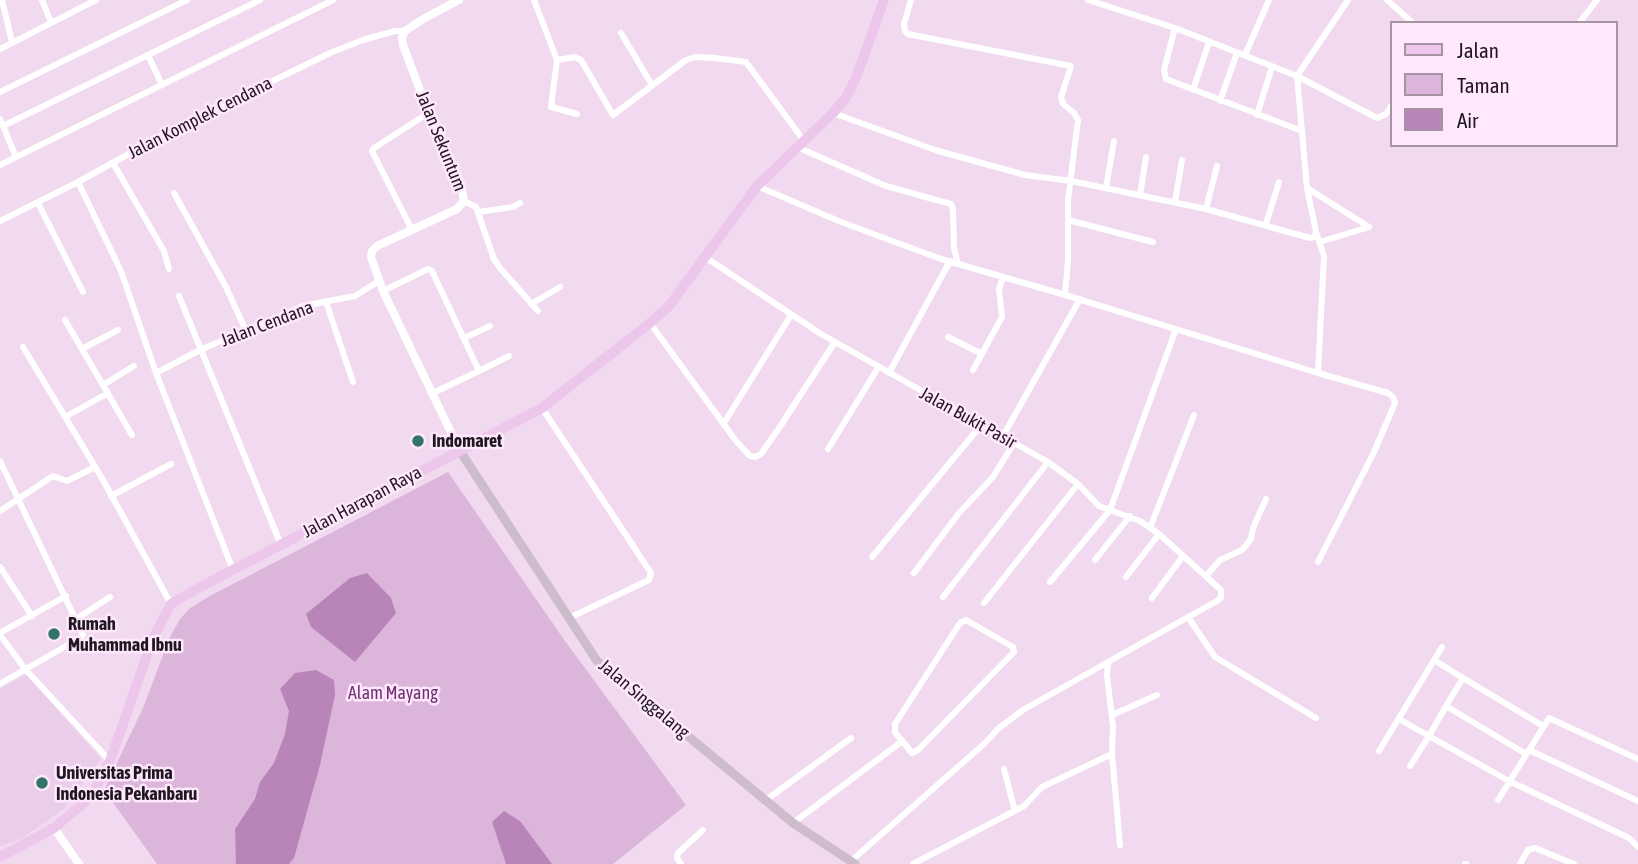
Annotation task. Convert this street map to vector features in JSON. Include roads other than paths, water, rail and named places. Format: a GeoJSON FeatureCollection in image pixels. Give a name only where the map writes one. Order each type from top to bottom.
{"type":"FeatureCollection","features":[{"type":"Feature","properties":{"kind":"main road","name":"Jalan Harapan Raya"},"geometry":{"type":"LineString","coordinates":[[172,604],[542,408],[650,323],[669,306],[757,186],[845,99],[856,78],[884,0]]}},
{"type":"Feature","properties":{"kind":"main road","name":"Jalan Singgalang"},"geometry":{"type":"LineString","coordinates":[[460,451],[602,666],[793,823],[853,862]]}},
{"type":"Feature","properties":{"kind":"main road"},"geometry":{"type":"LineString","coordinates":[[0,857],[54,828],[86,801],[110,761],[153,638],[172,604]]}},
{"type":"Feature","properties":{"kind":"street"},"geometry":{"type":"LineString","coordinates":[[2,0],[12,42]]}},
{"type":"Feature","properties":{"kind":"street"},"geometry":{"type":"LineString","coordinates":[[42,0],[51,22]]}},
{"type":"Feature","properties":{"kind":"street"},"geometry":{"type":"LineString","coordinates":[[0,49],[96,0]]}},
{"type":"Feature","properties":{"kind":"street"},"geometry":{"type":"LineString","coordinates":[[0,92],[187,0]]}},
{"type":"Feature","properties":{"kind":"street"},"geometry":{"type":"LineString","coordinates":[[16,157],[1,123],[260,0]]}},
{"type":"Feature","properties":{"kind":"street"},"geometry":{"type":"LineString","coordinates":[[0,165],[333,0]]}},
{"type":"Feature","properties":{"kind":"street"},"geometry":{"type":"LineString","coordinates":[[405,32],[459,0]]}},
{"type":"Feature","properties":{"kind":"street"},"geometry":{"type":"LineString","coordinates":[[534,0],[557,60],[551,107],[577,114]]}},
{"type":"Feature","properties":{"kind":"street"},"geometry":{"type":"LineString","coordinates":[[911,0],[904,24],[908,34],[1070,66],[1061,101],[1078,121],[1070,181],[1065,295]]}},
{"type":"Feature","properties":{"kind":"street"},"geometry":{"type":"LineString","coordinates":[[1088,0],[1175,28],[1297,76],[1377,118],[1382,117],[1390,107]]}},
{"type":"Feature","properties":{"kind":"street"},"geometry":{"type":"LineString","coordinates":[[1245,55],[1269,0]]}},
{"type":"Feature","properties":{"kind":"street"},"geometry":{"type":"LineString","coordinates":[[1318,373],[1324,256],[1307,188],[1297,76],[1348,0]]}},
{"type":"Feature","properties":{"kind":"street"},"geometry":{"type":"LineString","coordinates":[[1387,0],[1411,21]]}},
{"type":"Feature","properties":{"kind":"street"},"geometry":{"type":"LineString","coordinates":[[1581,21],[1597,0]]}},
{"type":"Feature","properties":{"kind":"street"},"geometry":{"type":"LineString","coordinates":[[1175,28],[1164,76],[1220,101],[1302,131]]}},
{"type":"Feature","properties":{"kind":"street","name":"Jalan Komplek Cendana"},"geometry":{"type":"LineString","coordinates":[[0,221],[172,130],[330,53],[395,31],[405,32]]}},
{"type":"Feature","properties":{"kind":"street","name":"Jalan Sekuntum"},"geometry":{"type":"LineString","coordinates":[[405,32],[403,45],[461,184],[464,201],[457,209],[377,246],[371,257],[383,290],[460,451]]}},
{"type":"Feature","properties":{"kind":"street"},"geometry":{"type":"LineString","coordinates":[[621,33],[652,85]]}},
{"type":"Feature","properties":{"kind":"street"},"geometry":{"type":"LineString","coordinates":[[1193,90],[1209,42]]}},
{"type":"Feature","properties":{"kind":"street"},"geometry":{"type":"LineString","coordinates":[[1220,101],[1237,53]]}},
{"type":"Feature","properties":{"kind":"street"},"geometry":{"type":"LineString","coordinates":[[148,55],[162,85]]}},
{"type":"Feature","properties":{"kind":"street"},"geometry":{"type":"LineString","coordinates":[[557,60],[579,58],[613,116],[652,85],[695,57],[746,62],[800,144],[886,186],[950,204],[953,210],[954,248],[958,264]]}},
{"type":"Feature","properties":{"kind":"street"},"geometry":{"type":"LineString","coordinates":[[1257,115],[1272,67]]}},
{"type":"Feature","properties":{"kind":"street"},"geometry":{"type":"LineString","coordinates":[[412,230],[372,151],[430,112]]}},
{"type":"Feature","properties":{"kind":"street"},"geometry":{"type":"LineString","coordinates":[[833,113],[948,154],[1024,175],[1070,181],[1175,202],[1310,238],[1314,237],[1316,232]]}},
{"type":"Feature","properties":{"kind":"street"},"geometry":{"type":"LineString","coordinates":[[1106,188],[1114,141]]}},
{"type":"Feature","properties":{"kind":"street"},"geometry":{"type":"LineString","coordinates":[[1140,195],[1146,157]]}},
{"type":"Feature","properties":{"kind":"street"},"geometry":{"type":"LineString","coordinates":[[1175,202],[1182,160]]}},
{"type":"Feature","properties":{"kind":"street"},"geometry":{"type":"LineString","coordinates":[[113,163],[164,251],[169,269]]}},
{"type":"Feature","properties":{"kind":"street"},"geometry":{"type":"LineString","coordinates":[[1206,209],[1217,166]]}},
{"type":"Feature","properties":{"kind":"street"},"geometry":{"type":"LineString","coordinates":[[78,182],[121,271],[156,373],[233,570]]}},
{"type":"Feature","properties":{"kind":"street"},"geometry":{"type":"LineString","coordinates":[[1266,225],[1279,182]]}},
{"type":"Feature","properties":{"kind":"street"},"geometry":{"type":"LineString","coordinates":[[757,186],[841,222],[958,264],[1388,393],[1395,403],[1374,452],[1318,562]]}},
{"type":"Feature","properties":{"kind":"street"},"geometry":{"type":"LineString","coordinates":[[1307,188],[1369,227],[1320,242]]}},
{"type":"Feature","properties":{"kind":"street"},"geometry":{"type":"LineString","coordinates":[[174,193],[226,287],[246,331]]}},
{"type":"Feature","properties":{"kind":"street"},"geometry":{"type":"LineString","coordinates":[[464,201],[472,204],[478,212],[494,259],[538,311]]}},
{"type":"Feature","properties":{"kind":"street"},"geometry":{"type":"LineString","coordinates":[[38,202],[83,292]]}},
{"type":"Feature","properties":{"kind":"street"},"geometry":{"type":"LineString","coordinates":[[478,212],[513,207],[520,203]]}},
{"type":"Feature","properties":{"kind":"street"},"geometry":{"type":"LineString","coordinates":[[1068,220],[1153,242]]}},
{"type":"Feature","properties":{"kind":"street","name":"Jalan Bukit Pasir"},"geometry":{"type":"LineString","coordinates":[[705,257],[791,315],[878,368],[1048,462],[1078,484],[1099,506],[1130,516],[1159,534],[1221,590],[1220,598],[1188,617]]}},
{"type":"Feature","properties":{"kind":"street"},"geometry":{"type":"LineString","coordinates":[[889,373],[950,261]]}},
{"type":"Feature","properties":{"kind":"street"},"geometry":{"type":"LineString","coordinates":[[383,290],[431,269],[479,371]]}},
{"type":"Feature","properties":{"kind":"street"},"geometry":{"type":"LineString","coordinates":[[973,370],[1002,317],[999,289],[1003,277]]}},
{"type":"Feature","properties":{"kind":"street","name":"Jalan Cendana"},"geometry":{"type":"LineString","coordinates":[[156,373],[200,350],[303,306],[355,296],[379,281]]}},
{"type":"Feature","properties":{"kind":"street"},"geometry":{"type":"LineString","coordinates":[[531,304],[560,287]]}},
{"type":"Feature","properties":{"kind":"street"},"geometry":{"type":"LineString","coordinates":[[179,296],[281,545]]}},
{"type":"Feature","properties":{"kind":"street"},"geometry":{"type":"LineString","coordinates":[[1003,436],[1080,299]]}},
{"type":"Feature","properties":{"kind":"street"},"geometry":{"type":"LineString","coordinates":[[326,302],[353,382]]}},
{"type":"Feature","properties":{"kind":"street"},"geometry":{"type":"LineString","coordinates":[[724,423],[791,315]]}},
{"type":"Feature","properties":{"kind":"street"},"geometry":{"type":"LineString","coordinates":[[65,320],[132,435]]}},
{"type":"Feature","properties":{"kind":"street"},"geometry":{"type":"LineString","coordinates":[[650,323],[750,456],[759,456],[835,342]]}},
{"type":"Feature","properties":{"kind":"street"},"geometry":{"type":"LineString","coordinates":[[464,338],[490,326]]}},
{"type":"Feature","properties":{"kind":"street"},"geometry":{"type":"LineString","coordinates":[[1050,582],[1110,510],[1176,329]]}},
{"type":"Feature","properties":{"kind":"street"},"geometry":{"type":"LineString","coordinates":[[82,349],[118,330]]}},
{"type":"Feature","properties":{"kind":"street"},"geometry":{"type":"LineString","coordinates":[[948,337],[982,354]]}},
{"type":"Feature","properties":{"kind":"street"},"geometry":{"type":"LineString","coordinates":[[23,347],[95,467],[172,604]]}},
{"type":"Feature","properties":{"kind":"street"},"geometry":{"type":"LineString","coordinates":[[433,393],[509,356]]}},
{"type":"Feature","properties":{"kind":"street"},"geometry":{"type":"LineString","coordinates":[[103,385],[134,366]]}},
{"type":"Feature","properties":{"kind":"street"},"geometry":{"type":"LineString","coordinates":[[828,449],[878,368]]}},
{"type":"Feature","properties":{"kind":"street"},"geometry":{"type":"LineString","coordinates":[[65,418],[108,393]]}},
{"type":"Feature","properties":{"kind":"street"},"geometry":{"type":"LineString","coordinates":[[542,408],[651,573],[649,580],[569,618]]}},
{"type":"Feature","properties":{"kind":"street"},"geometry":{"type":"LineString","coordinates":[[1150,528],[1194,415]]}},
{"type":"Feature","properties":{"kind":"street"},"geometry":{"type":"LineString","coordinates":[[872,557],[982,424]]}},
{"type":"Feature","properties":{"kind":"street"},"geometry":{"type":"LineString","coordinates":[[914,573],[959,513],[993,477],[1014,443]]}},
{"type":"Feature","properties":{"kind":"street"},"geometry":{"type":"LineString","coordinates":[[0,461],[3,476],[18,499],[66,596],[82,637],[0,684]]}},
{"type":"Feature","properties":{"kind":"street"},"geometry":{"type":"LineString","coordinates":[[943,597],[1048,462]]}},
{"type":"Feature","properties":{"kind":"street"},"geometry":{"type":"LineString","coordinates":[[111,496],[171,464]]}},
{"type":"Feature","properties":{"kind":"street"},"geometry":{"type":"LineString","coordinates":[[0,511],[53,476],[67,481],[95,467]]}},
{"type":"Feature","properties":{"kind":"street"},"geometry":{"type":"LineString","coordinates":[[984,603],[1078,484]]}},
{"type":"Feature","properties":{"kind":"street"},"geometry":{"type":"LineString","coordinates":[[1207,575],[1220,561],[1241,550],[1251,539],[1266,499]]}},
{"type":"Feature","properties":{"kind":"street"},"geometry":{"type":"LineString","coordinates":[[1095,560],[1130,516]]}},
{"type":"Feature","properties":{"kind":"street"},"geometry":{"type":"LineString","coordinates":[[1126,577],[1159,534]]}},
{"type":"Feature","properties":{"kind":"street"},"geometry":{"type":"LineString","coordinates":[[1152,598],[1183,556]]}},
{"type":"Feature","properties":{"kind":"street"},"geometry":{"type":"LineString","coordinates":[[0,567],[32,616]]}},
{"type":"Feature","properties":{"kind":"street"},"geometry":{"type":"LineString","coordinates":[[66,596],[0,634],[26,670],[110,761]]}},
{"type":"Feature","properties":{"kind":"street"},"geometry":{"type":"LineString","coordinates":[[76,619],[110,597]]}},
{"type":"Feature","properties":{"kind":"street"},"geometry":{"type":"LineString","coordinates":[[853,862],[999,728],[1023,710],[1188,617],[1215,657],[1317,718]]}},
{"type":"Feature","properties":{"kind":"street"},"geometry":{"type":"LineString","coordinates":[[970,621],[1014,649],[1013,654],[918,750],[912,753],[901,742],[895,732],[895,724],[960,623],[970,621]]}},
{"type":"Feature","properties":{"kind":"street"},"geometry":{"type":"LineString","coordinates":[[1379,751],[1442,648]]}},
{"type":"Feature","properties":{"kind":"street"},"geometry":{"type":"LineString","coordinates":[[1434,660],[1543,726]]}},
{"type":"Feature","properties":{"kind":"street"},"geometry":{"type":"LineString","coordinates":[[1108,662],[1120,845]]}},
{"type":"Feature","properties":{"kind":"street"},"geometry":{"type":"LineString","coordinates":[[1410,766],[1463,678]]}},
{"type":"Feature","properties":{"kind":"street"},"geometry":{"type":"LineString","coordinates":[[1112,715],[1157,695]]}},
{"type":"Feature","properties":{"kind":"street"},"geometry":{"type":"LineString","coordinates":[[1446,706],[1528,752],[1638,801]]}},
{"type":"Feature","properties":{"kind":"street"},"geometry":{"type":"LineString","coordinates":[[1499,800],[1546,720],[1552,717],[1638,758]]}},
{"type":"Feature","properties":{"kind":"street"},"geometry":{"type":"LineString","coordinates":[[1399,719],[1509,781],[1629,838],[1638,847]]}},
{"type":"Feature","properties":{"kind":"street"},"geometry":{"type":"LineString","coordinates":[[766,800],[851,738]]}},
{"type":"Feature","properties":{"kind":"street"},"geometry":{"type":"LineString","coordinates":[[793,823],[901,742]]}},
{"type":"Feature","properties":{"kind":"street"},"geometry":{"type":"LineString","coordinates":[[913,864],[1024,806],[1042,787],[1112,754]]}},
{"type":"Feature","properties":{"kind":"street"},"geometry":{"type":"LineString","coordinates":[[1004,769],[1015,811]]}},
{"type":"Feature","properties":{"kind":"street"},"geometry":{"type":"LineString","coordinates":[[54,828],[79,864]]}},
{"type":"Feature","properties":{"kind":"street"},"geometry":{"type":"LineString","coordinates":[[681,864],[677,858],[678,853],[703,830]]}},
{"type":"Feature","properties":{"kind":"street"},"geometry":{"type":"LineString","coordinates":[[1520,864],[1528,850],[1535,848],[1574,864]]}},
{"type":"Feature","properties":{"kind":"water"},"geometry":{"type":"Polygon","coordinates":[[[367,573],[391,598],[396,613],[355,662],[311,627],[306,614],[350,578],[367,573]]]}},
{"type":"Feature","properties":{"kind":"water"},"geometry":{"type":"Polygon","coordinates":[[[316,670],[334,680],[335,695],[320,765],[294,858],[289,864],[236,864],[235,829],[255,799],[260,782],[274,763],[285,734],[289,711],[280,689],[295,673],[316,670]]]}},
{"type":"Feature","properties":{"kind":"water"},"geometry":{"type":"Polygon","coordinates":[[[504,811],[520,821],[552,864],[506,864],[492,822],[504,811]]]}},
{"type":"Feature","properties":{"kind":"place","name":"Indomaret"},"geometry":{"type":"Point","coordinates":[418,441]}},
{"type":"Feature","properties":{"kind":"place","name":"Rumah Muhammad Ibnu"},"geometry":{"type":"Point","coordinates":[54,634]}},
{"type":"Feature","properties":{"kind":"place","name":"Universitas Prima Indonesia Pekanbaru"},"geometry":{"type":"Point","coordinates":[42,783]}},
{"type":"Feature","properties":{"kind":"park label","name":"Alam Mayang"},"geometry":{"type":"Point","coordinates":[393,693]}}]}
